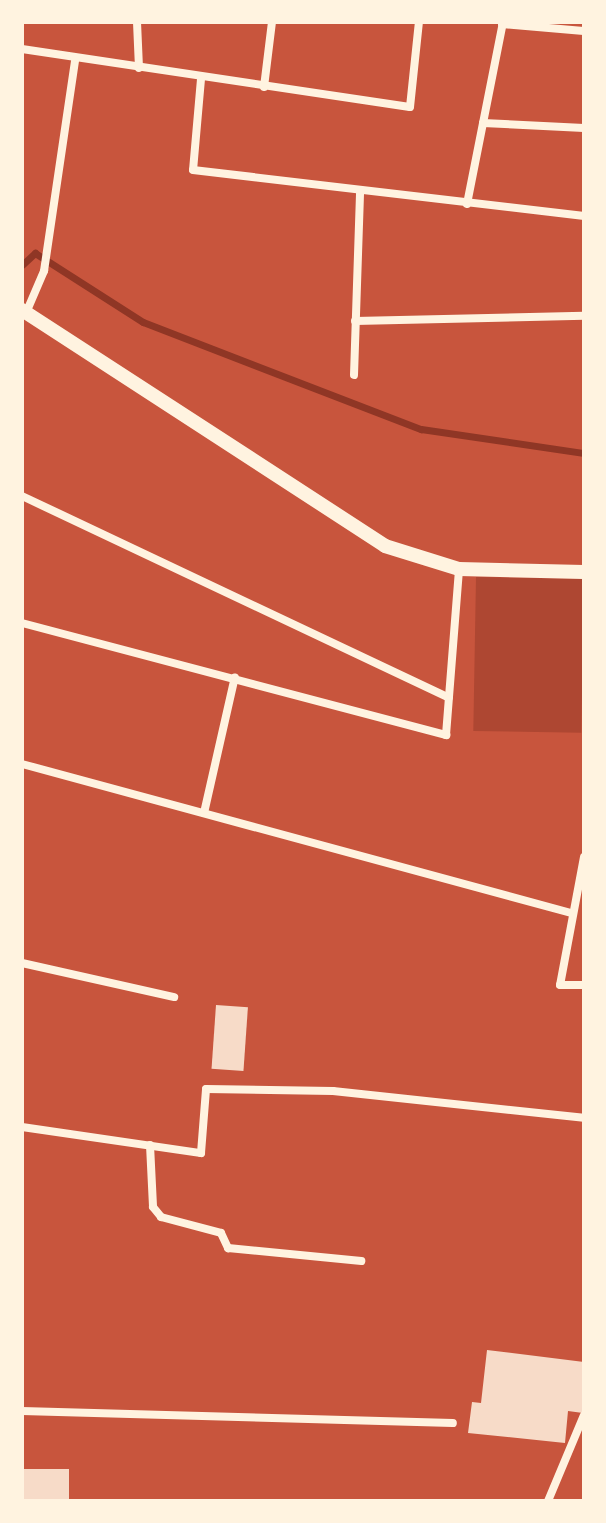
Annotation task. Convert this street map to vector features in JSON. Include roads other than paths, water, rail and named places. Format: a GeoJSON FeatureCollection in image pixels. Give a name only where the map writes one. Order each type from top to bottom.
{"type":"FeatureCollection","features":[{"type":"Feature","properties":{"kind":"street"},"geometry":{"type":"LineString","coordinates":[[137,22],[139,68]]}},
{"type":"Feature","properties":{"kind":"street"},"geometry":{"type":"LineString","coordinates":[[264,87],[272,22]]}},
{"type":"Feature","properties":{"kind":"street"},"geometry":{"type":"LineString","coordinates":[[22,49],[201,79],[410,107],[419,22]]}},
{"type":"Feature","properties":{"kind":"street"},"geometry":{"type":"LineString","coordinates":[[467,204],[503,23],[584,31]]}},
{"type":"Feature","properties":{"kind":"street"},"geometry":{"type":"LineString","coordinates":[[75,60],[44,271],[24,312],[385,546],[459,569],[584,572]]}},
{"type":"Feature","properties":{"kind":"street"},"geometry":{"type":"LineString","coordinates":[[201,79],[193,170],[584,216]]}},
{"type":"Feature","properties":{"kind":"street"},"geometry":{"type":"LineString","coordinates":[[483,123],[584,128]]}},
{"type":"Feature","properties":{"kind":"street"},"geometry":{"type":"LineString","coordinates":[[354,375],[360,191]]}},
{"type":"Feature","properties":{"kind":"street"},"geometry":{"type":"LineString","coordinates":[[355,321],[584,316]]}},
{"type":"Feature","properties":{"kind":"street"},"geometry":{"type":"LineString","coordinates":[[22,496],[449,698]]}},
{"type":"Feature","properties":{"kind":"street"},"geometry":{"type":"LineString","coordinates":[[22,623],[446,735],[459,569]]}},
{"type":"Feature","properties":{"kind":"street"},"geometry":{"type":"LineString","coordinates":[[204,813],[235,677]]}},
{"type":"Feature","properties":{"kind":"street"},"geometry":{"type":"LineString","coordinates":[[22,764],[571,913]]}},
{"type":"Feature","properties":{"kind":"street"},"geometry":{"type":"LineString","coordinates":[[584,857],[571,913],[560,985],[584,985]]}},
{"type":"Feature","properties":{"kind":"street"},"geometry":{"type":"LineString","coordinates":[[22,963],[174,997]]}},
{"type":"Feature","properties":{"kind":"street"},"geometry":{"type":"LineString","coordinates":[[22,1127],[201,1153],[206,1089],[333,1091],[584,1118]]}},
{"type":"Feature","properties":{"kind":"street"},"geometry":{"type":"LineString","coordinates":[[150,1145],[153,1207],[161,1217],[221,1233],[228,1248],[361,1261]]}},
{"type":"Feature","properties":{"kind":"street"},"geometry":{"type":"LineString","coordinates":[[22,1411],[453,1423]]}},
{"type":"Feature","properties":{"kind":"street"},"geometry":{"type":"LineString","coordinates":[[548,1501],[584,1415]]}},
{"type":"Feature","properties":{"kind":"waterway"},"geometry":{"type":"LineString","coordinates":[[22,265],[35,253],[143,322],[421,429],[584,453]]}}]}
